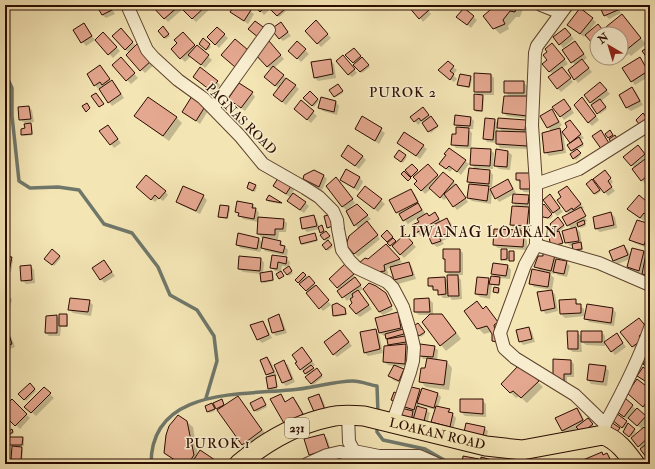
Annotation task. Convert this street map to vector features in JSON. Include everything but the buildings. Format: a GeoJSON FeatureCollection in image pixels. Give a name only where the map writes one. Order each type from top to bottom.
{"type":"FeatureCollection","features":[{"type":"Feature","properties":{"kind":"main road","name":"LOAKAN ROAD"},"geometry":{"type":"LineString","coordinates":[[239,464],[282,434],[331,416],[356,415],[486,446],[522,450],[604,430]]}},
{"type":"Feature","properties":{"kind":"main road"},"geometry":{"type":"LineString","coordinates":[[604,430],[631,458]]}},
{"type":"Feature","properties":{"kind":"street","name":"PAGNAS ROAD"},"geometry":{"type":"LineString","coordinates":[[127,5],[144,44],[151,54],[178,80],[203,98],[240,136],[263,164],[319,197],[333,211],[337,220],[342,250],[346,256],[356,268],[387,282],[396,293],[403,307],[412,334],[414,347],[410,372],[390,423]]}},
{"type":"Feature","properties":{"kind":"street"},"geometry":{"type":"LineString","coordinates":[[541,5],[564,9],[537,46],[535,53],[532,125],[536,184],[536,245],[525,266],[500,333],[504,348],[515,358],[575,395],[604,430],[634,369],[650,328]]}},
{"type":"Feature","properties":{"kind":"street"},"geometry":{"type":"LineString","coordinates":[[213,108],[269,30]]}},
{"type":"Feature","properties":{"kind":"street"},"geometry":{"type":"LineString","coordinates":[[536,184],[579,169],[650,124]]}},
{"type":"Feature","properties":{"kind":"street"},"geometry":{"type":"LineString","coordinates":[[536,245],[599,263],[650,285]]}},
{"type":"Feature","properties":{"kind":"street"},"geometry":{"type":"LineString","coordinates":[[356,415],[349,442],[354,451],[379,456],[394,461],[409,456],[419,456],[437,464]]}},
{"type":"Feature","properties":{"kind":"street"},"geometry":{"type":"LineString","coordinates":[[307,464],[327,455],[340,452],[366,459],[379,456]]}},
{"type":"Feature","properties":{"kind":"waterway"},"geometry":{"type":"LineString","coordinates":[[5,73],[12,88],[12,116],[19,181],[30,188],[58,187],[79,190],[104,224],[132,233],[158,267],[170,295],[197,310],[214,336],[217,361],[206,398]]}},
{"type":"Feature","properties":{"kind":"waterway"},"geometry":{"type":"LineString","coordinates":[[151,464],[155,439],[165,422],[181,409],[201,401],[223,396],[298,389],[338,382],[356,381],[377,386],[378,414]]}},
{"type":"Feature","properties":{"kind":"waterway"},"geometry":{"type":"LineString","coordinates":[[377,425],[377,432],[383,440],[425,449],[451,464]]}},
{"type":"Feature","properties":{"kind":"waterway"},"geometry":{"type":"LineString","coordinates":[[642,464],[650,460]]}},
{"type":"Feature","properties":{"kind":"district","name":"PUROK 2"},"geometry":{"type":"Point","coordinates":[403,92]}},
{"type":"Feature","properties":{"kind":"district","name":"LIWANAG LOAKAN"},"geometry":{"type":"Point","coordinates":[479,232]}},
{"type":"Feature","properties":{"kind":"district","name":"PUROK 1"},"geometry":{"type":"Point","coordinates":[218,443]}}]}
